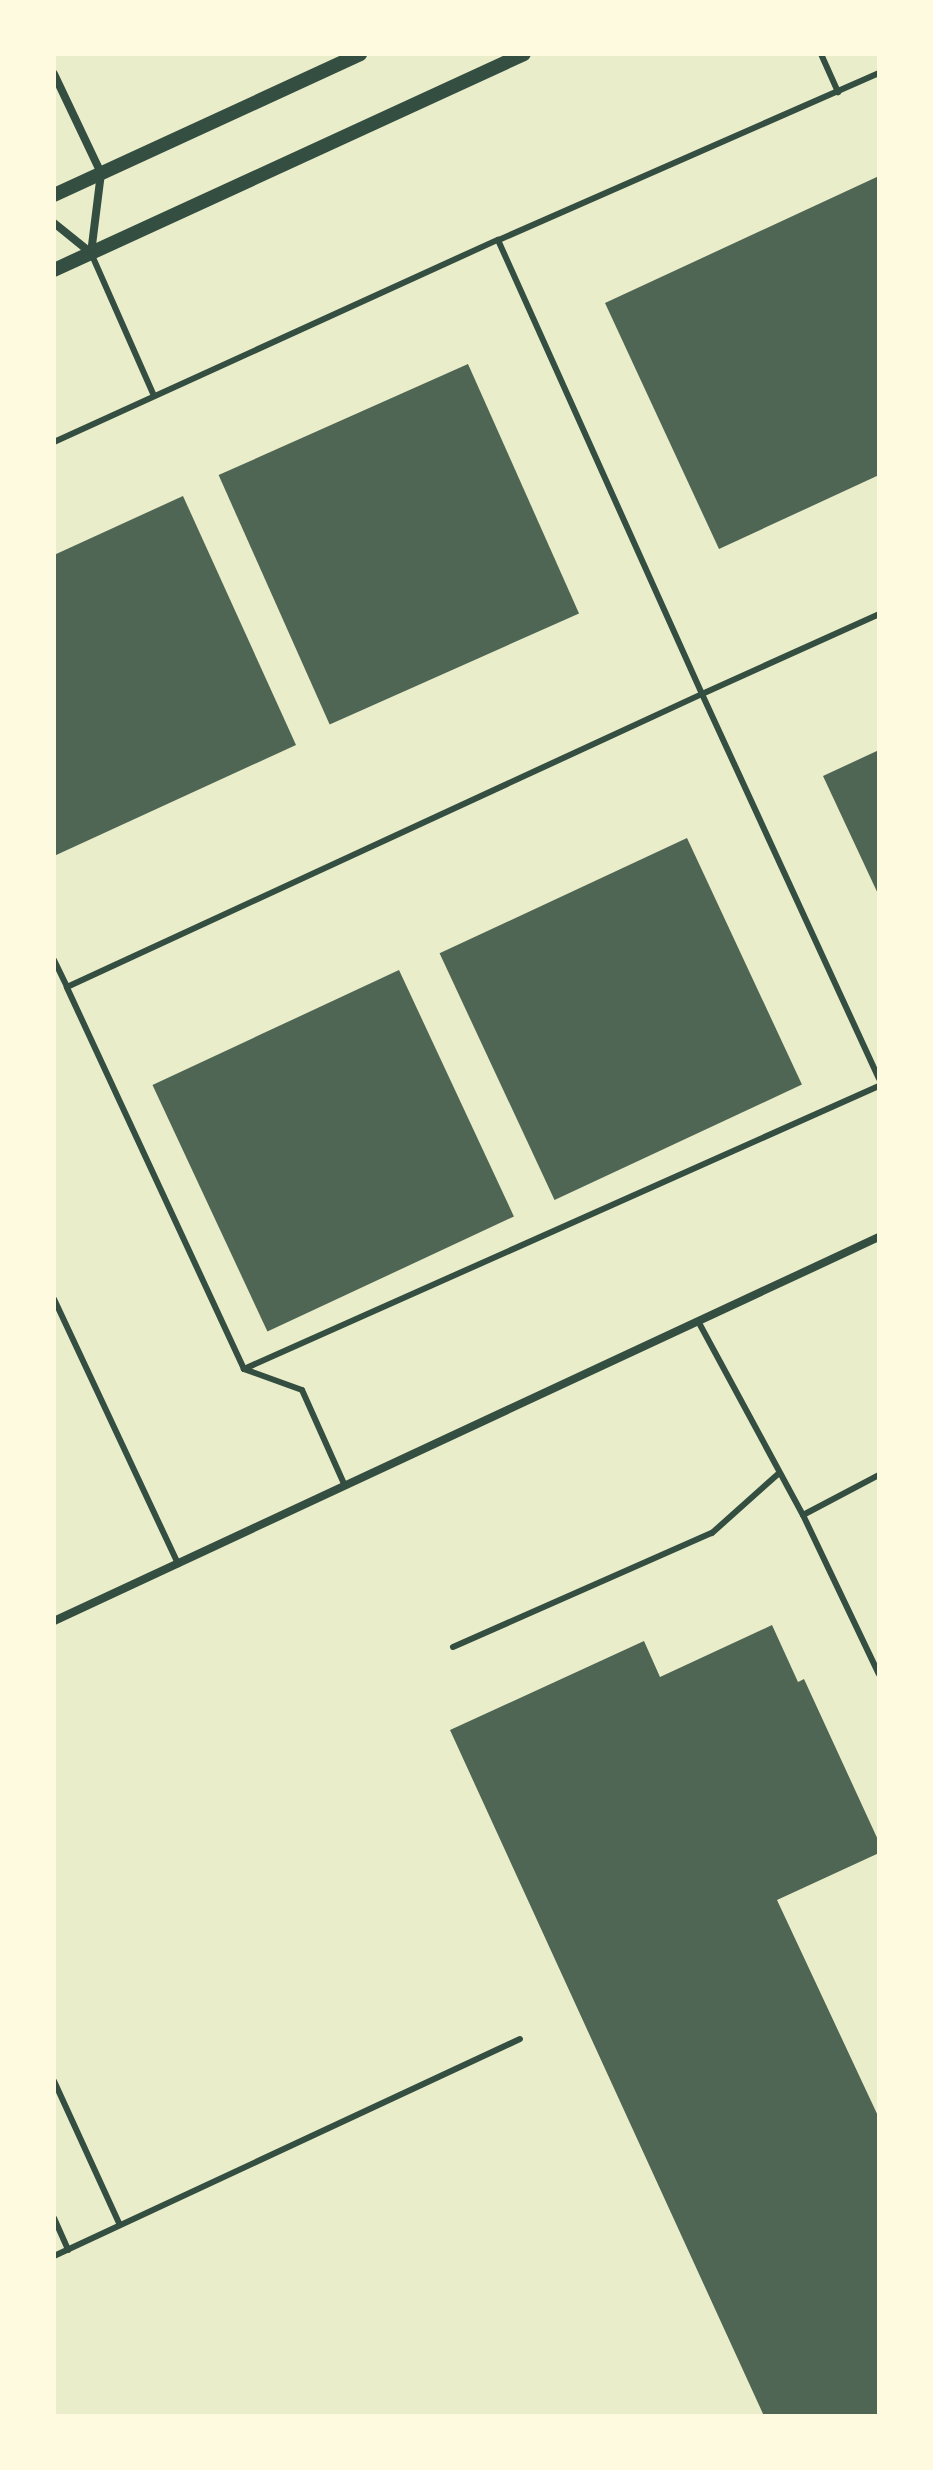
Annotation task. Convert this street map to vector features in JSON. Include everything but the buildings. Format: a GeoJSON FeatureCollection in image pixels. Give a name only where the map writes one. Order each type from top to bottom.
{"type":"FeatureCollection","features":[{"type":"Feature","properties":{"kind":"street"},"geometry":{"type":"LineString","coordinates":[[54,195],[360,54]]}},
{"type":"Feature","properties":{"kind":"street"},"geometry":{"type":"LineString","coordinates":[[54,270],[524,54]]}},
{"type":"Feature","properties":{"kind":"street"},"geometry":{"type":"LineString","coordinates":[[54,74],[101,173],[91,253]]}},
{"type":"Feature","properties":{"kind":"street"},"geometry":{"type":"LineString","coordinates":[[54,223],[91,253]]}},
{"type":"Feature","properties":{"kind":"street"},"geometry":{"type":"LineString","coordinates":[[54,1621],[879,1237]]}},
{"type":"Feature","properties":{"kind":"lane"},"geometry":{"type":"LineString","coordinates":[[821,54],[838,92]]}},
{"type":"Feature","properties":{"kind":"lane"},"geometry":{"type":"LineString","coordinates":[[54,442],[498,240],[879,73]]}},
{"type":"Feature","properties":{"kind":"lane"},"geometry":{"type":"LineString","coordinates":[[498,240],[879,1078]]}},
{"type":"Feature","properties":{"kind":"lane"},"geometry":{"type":"LineString","coordinates":[[91,253],[154,396]]}},
{"type":"Feature","properties":{"kind":"lane"},"geometry":{"type":"LineString","coordinates":[[67,987],[879,614]]}},
{"type":"Feature","properties":{"kind":"lane"},"geometry":{"type":"LineString","coordinates":[[54,960],[244,1369],[302,1390],[345,1486]]}},
{"type":"Feature","properties":{"kind":"lane"},"geometry":{"type":"LineString","coordinates":[[244,1369],[879,1086]]}},
{"type":"Feature","properties":{"kind":"lane"},"geometry":{"type":"LineString","coordinates":[[54,1299],[178,1564]]}},
{"type":"Feature","properties":{"kind":"lane"},"geometry":{"type":"LineString","coordinates":[[698,1321],[778,1474],[803,1515],[879,1674]]}},
{"type":"Feature","properties":{"kind":"lane"},"geometry":{"type":"LineString","coordinates":[[453,1647],[712,1533],[778,1474]]}},
{"type":"Feature","properties":{"kind":"lane"},"geometry":{"type":"LineString","coordinates":[[803,1515],[879,1475]]}},
{"type":"Feature","properties":{"kind":"lane"},"geometry":{"type":"LineString","coordinates":[[54,2256],[520,2039]]}},
{"type":"Feature","properties":{"kind":"lane"},"geometry":{"type":"LineString","coordinates":[[54,2081],[120,2225]]}},
{"type":"Feature","properties":{"kind":"lane"},"geometry":{"type":"LineString","coordinates":[[54,2218],[68,2250]]}}]}
